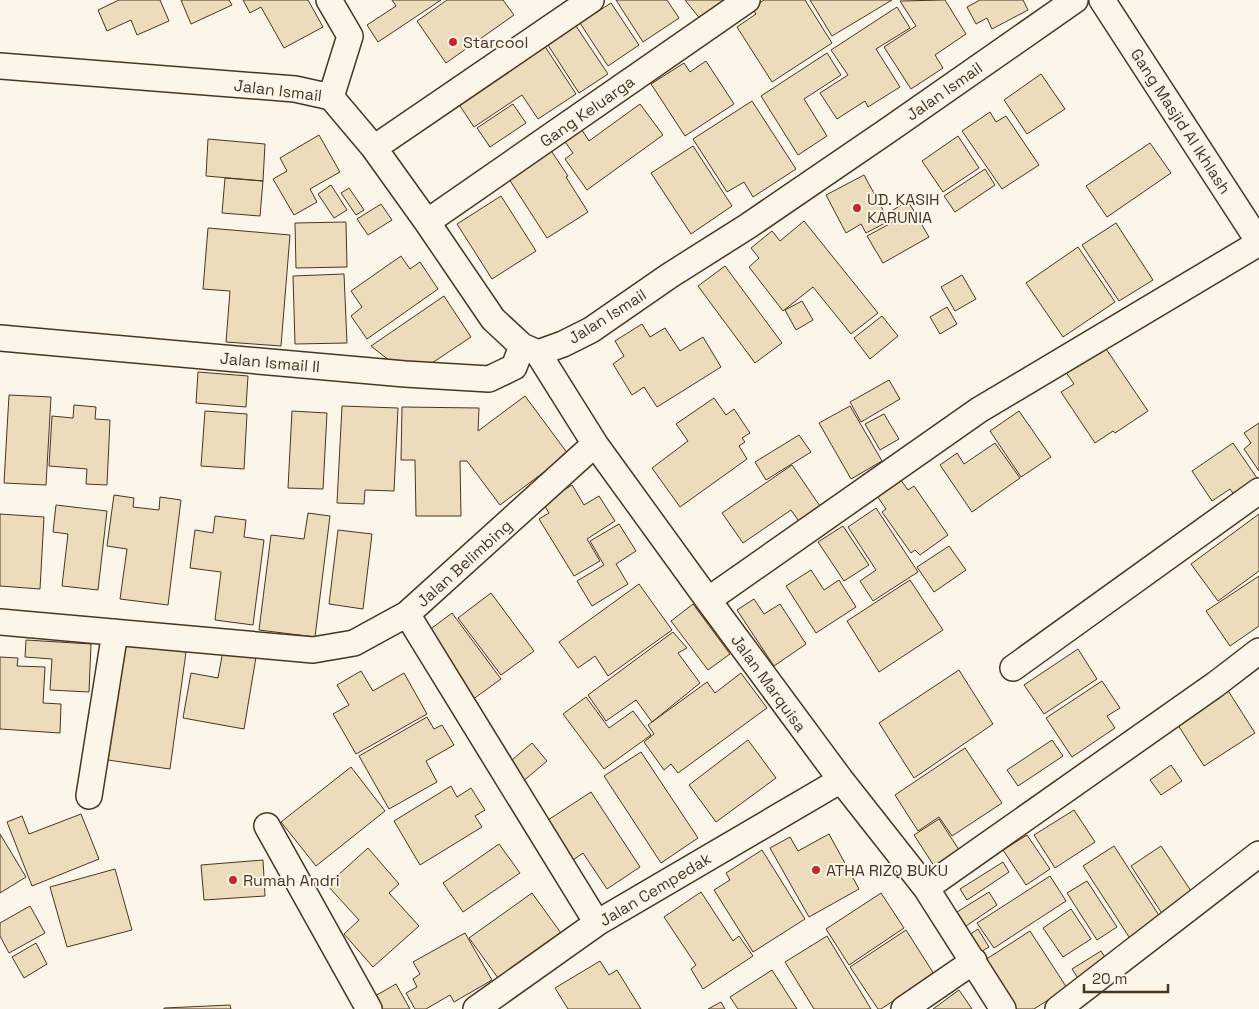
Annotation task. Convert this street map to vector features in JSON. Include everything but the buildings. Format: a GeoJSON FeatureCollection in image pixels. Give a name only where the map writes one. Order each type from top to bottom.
{"type":"FeatureCollection","features":[{"type":"Feature","properties":{"kind":"street"},"geometry":{"type":"LineString","coordinates":[[329,0],[350,36],[331,97]]}},
{"type":"Feature","properties":{"kind":"street"},"geometry":{"type":"LineString","coordinates":[[374,148],[590,0]]}},
{"type":"Feature","properties":{"kind":"street","name":"Gang Keluarga"},"geometry":{"type":"LineString","coordinates":[[428,222],[746,0]]}},
{"type":"Feature","properties":{"kind":"street","name":"Jalan Ismail"},"geometry":{"type":"LineString","coordinates":[[0,66],[295,89],[331,97],[374,148],[428,222],[493,319],[530,350],[591,330],[668,276],[748,226],[1075,0]]}},
{"type":"Feature","properties":{"kind":"street","name":"Gang Masjid Al Ikhlash"},"geometry":{"type":"LineString","coordinates":[[1102,0],[1259,242]]}},
{"type":"Feature","properties":{"kind":"street"},"geometry":{"type":"LineString","coordinates":[[708,600],[979,410],[1259,242]]}},
{"type":"Feature","properties":{"kind":"street","name":"Jalan Ismail II"},"geometry":{"type":"LineString","coordinates":[[0,338],[405,374],[489,379],[514,367],[530,350]]}},
{"type":"Feature","properties":{"kind":"street","name":"Jalan Marquisa"},"geometry":{"type":"LineString","coordinates":[[530,350],[595,444],[840,780],[926,888],[1003,1009]]}},
{"type":"Feature","properties":{"kind":"street","name":"Jalan Belimbing"},"geometry":{"type":"LineString","coordinates":[[0,622],[313,650],[354,643],[407,614],[595,444]]}},
{"type":"Feature","properties":{"kind":"street"},"geometry":{"type":"LineString","coordinates":[[1013,668],[1259,491]]}},
{"type":"Feature","properties":{"kind":"street"},"geometry":{"type":"LineString","coordinates":[[407,614],[597,923]]}},
{"type":"Feature","properties":{"kind":"street"},"geometry":{"type":"LineString","coordinates":[[89,796],[115,632]]}},
{"type":"Feature","properties":{"kind":"street"},"geometry":{"type":"LineString","coordinates":[[926,888],[1216,684],[1259,651]]}},
{"type":"Feature","properties":{"kind":"street","name":"Jalan Cempedak"},"geometry":{"type":"LineString","coordinates":[[476,1009],[597,923],[840,780]]}},
{"type":"Feature","properties":{"kind":"street"},"geometry":{"type":"LineString","coordinates":[[267,826],[369,1009]]}},
{"type":"Feature","properties":{"kind":"street"},"geometry":{"type":"LineString","coordinates":[[1058,1009],[1259,854]]}},
{"type":"Feature","properties":{"kind":"street"},"geometry":{"type":"LineString","coordinates":[[904,1009],[974,961]]}},
{"type":"Feature","properties":{"kind":"place","name":"Starcool"},"geometry":{"type":"Point","coordinates":[453,42]}},
{"type":"Feature","properties":{"kind":"place","name":"UD. KASIH KARUNIA"},"geometry":{"type":"Point","coordinates":[857,208]}},
{"type":"Feature","properties":{"kind":"place","name":"ATHA RIZQ BUKU"},"geometry":{"type":"Point","coordinates":[816,870]}},
{"type":"Feature","properties":{"kind":"place","name":"Rumah Andri"},"geometry":{"type":"Point","coordinates":[233,880]}}]}
